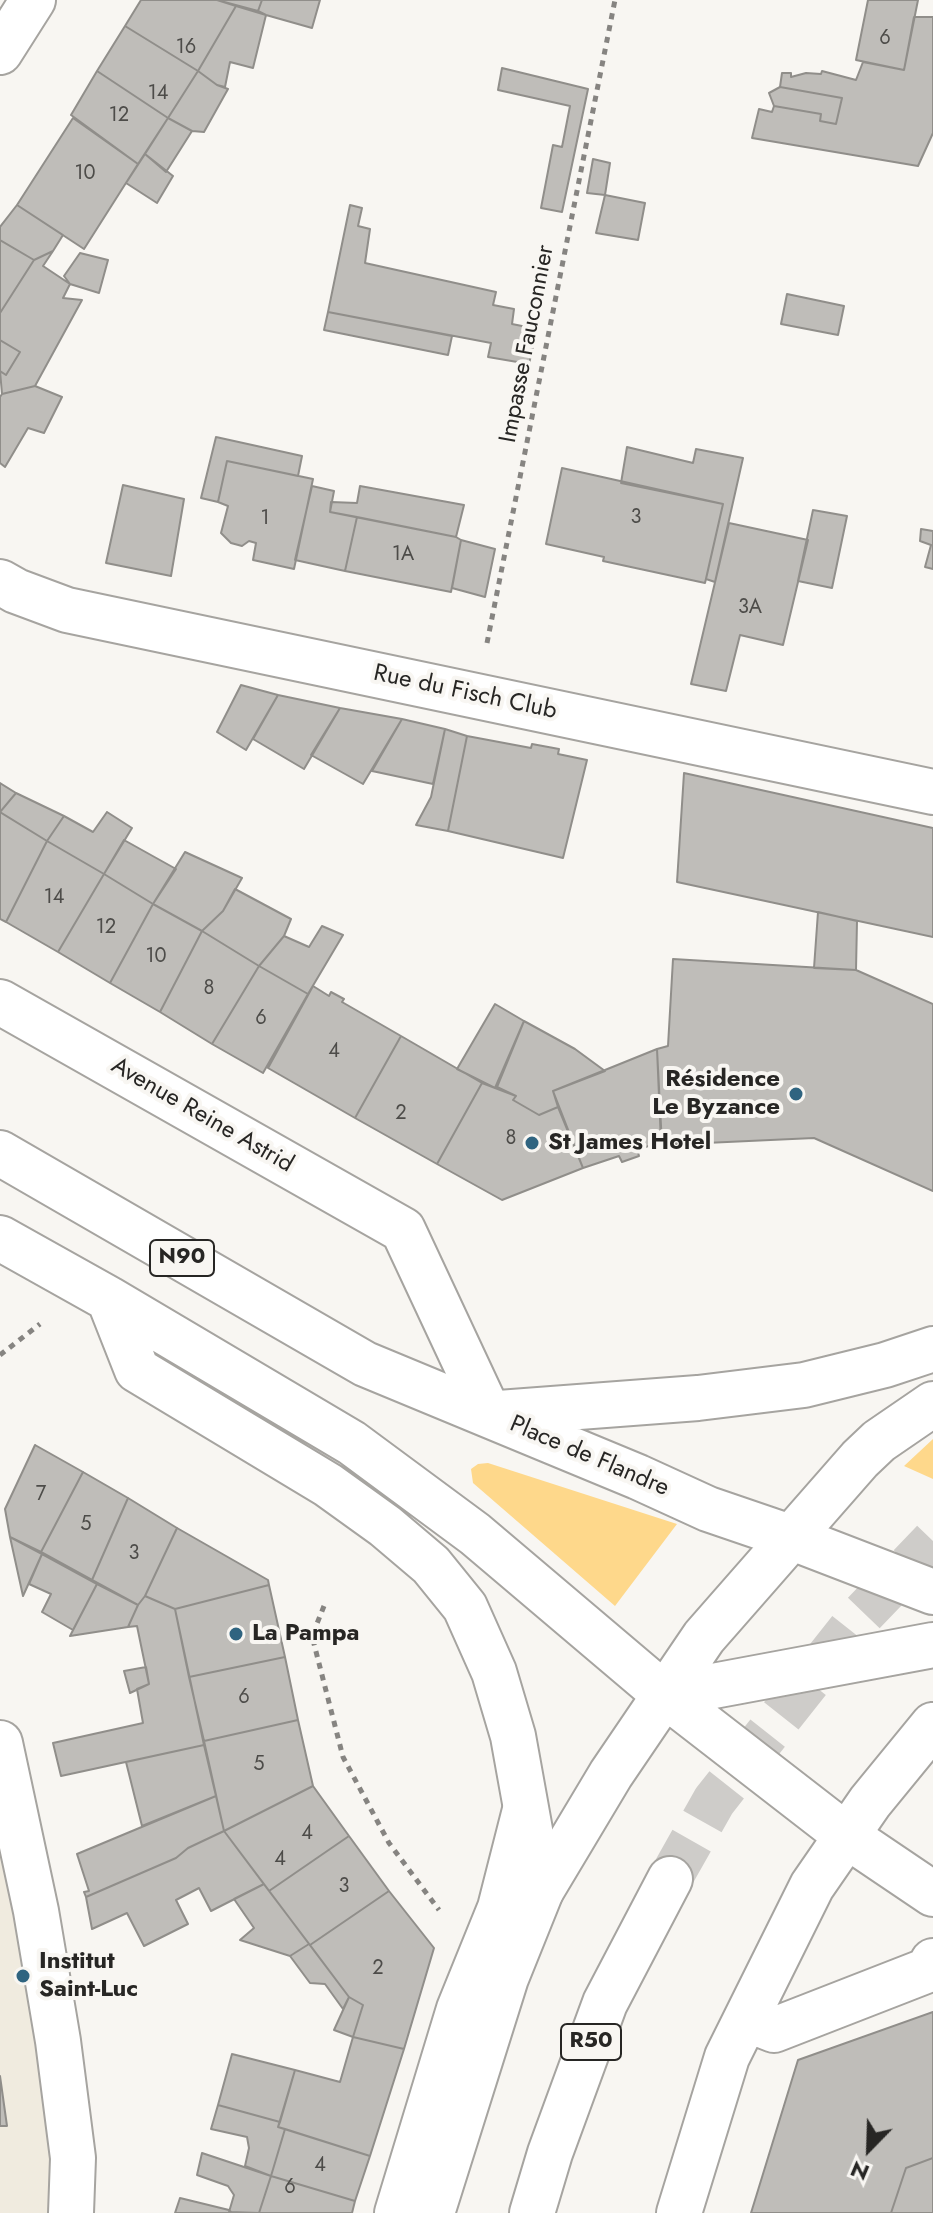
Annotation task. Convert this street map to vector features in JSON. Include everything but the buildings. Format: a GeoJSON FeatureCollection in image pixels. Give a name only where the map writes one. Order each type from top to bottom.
{"type":"FeatureCollection","features":[{"type":"Feature","properties":{"kind":"main road"},"geometry":{"type":"LineString","coordinates":[[0,52],[33,0]]}},
{"type":"Feature","properties":{"kind":"main road","name":"Rue du Fisch Club"},"geometry":{"type":"LineString","coordinates":[[0,582],[67,610],[933,792]]}},
{"type":"Feature","properties":{"kind":"main road","name":"Avenue Reine Astrid"},"geometry":{"type":"LineString","coordinates":[[0,1002],[403,1230]]}},
{"type":"Feature","properties":{"kind":"main road","name":"N90"},"geometry":{"type":"LineString","coordinates":[[0,1153],[365,1364],[489,1414]]}},
{"type":"Feature","properties":{"kind":"main road","name":"Place de Flandre"},"geometry":{"type":"LineString","coordinates":[[403,1230],[489,1414],[708,1509],[933,1592]]}},
{"type":"Feature","properties":{"kind":"main road"},"geometry":{"type":"LineString","coordinates":[[0,1238],[352,1443],[475,1534],[604,1642],[653,1712],[933,1894]]}},
{"type":"Feature","properties":{"kind":"main road"},"geometry":{"type":"LineString","coordinates":[[109,1299],[137,1370],[328,1485],[385,1526],[431,1565],[465,1607],[494,1672],[513,1736],[525,1810],[535,1906]]}},
{"type":"Feature","properties":{"kind":"main road"},"geometry":{"type":"LineString","coordinates":[[489,1414],[684,1400],[804,1385],[885,1365],[933,1349]]}},
{"type":"Feature","properties":{"kind":"main road"},"geometry":{"type":"LineString","coordinates":[[432,2213],[506,1978],[535,1906],[611,1774],[704,1637],[790,1537],[879,1441],[933,1404]]}},
{"type":"Feature","properties":{"kind":"main road"},"geometry":{"type":"LineString","coordinates":[[653,1712],[933,1645]]}},
{"type":"Feature","properties":{"kind":"main road"},"geometry":{"type":"LineString","coordinates":[[679,2213],[727,2057],[812,1886],[879,1791],[933,1725]]}},
{"type":"Feature","properties":{"kind":"main road"},"geometry":{"type":"LineString","coordinates":[[0,1743],[36,1911],[58,2041],[73,2158],[71,2213]]}},
{"type":"Feature","properties":{"kind":"main road"},"geometry":{"type":"LineString","coordinates":[[397,2213],[459,2009],[500,1908],[525,1810]]}},
{"type":"Feature","properties":{"kind":"main road","name":"R50"},"geometry":{"type":"LineString","coordinates":[[532,2213],[550,2153],[605,2003],[670,1879]]}},
{"type":"Feature","properties":{"kind":"main road"},"geometry":{"type":"LineString","coordinates":[[476,1963],[535,1906]]}},
{"type":"Feature","properties":{"kind":"main road"},"geometry":{"type":"LineString","coordinates":[[746,2019],[774,2030],[928,1970],[933,1961]]}},
{"type":"Feature","properties":{"kind":"path","name":"Impasse Fauconnier"},"geometry":{"type":"LineString","coordinates":[[477,695],[615,0]]}},
{"type":"Feature","properties":{"kind":"path"},"geometry":{"type":"LineString","coordinates":[[0,1355],[51,1316]]}},
{"type":"Feature","properties":{"kind":"path"},"geometry":{"type":"LineString","coordinates":[[324,1606],[312,1636],[343,1757],[389,1843],[441,1912]]}},
{"type":"Feature","properties":{"kind":"shaded area"},"geometry":{"type":"Polygon","coordinates":[[[933,1439],[933,1479],[904,1466],[933,1439]]]}},
{"type":"Feature","properties":{"kind":"shaded area"},"geometry":{"type":"Polygon","coordinates":[[[488,1463],[677,1524],[615,1606],[473,1483],[471,1469],[488,1463]]]}},
{"type":"Feature","properties":{"kind":"shaded area","name":"Institut Saint-Luc"},"geometry":{"type":"Polygon","coordinates":[[[0,1743],[71,2213],[0,2213],[0,1743]]]}},
{"type":"Feature","properties":{"kind":"tunnel"},"geometry":{"type":"LineString","coordinates":[[670,1879],[714,1801],[858,1619],[933,1541]]}},
{"type":"Feature","properties":{"kind":"place","name":"Résidence Le Byzance"},"geometry":{"type":"Point","coordinates":[796,1094]}},
{"type":"Feature","properties":{"kind":"place","name":"St James Hotel"},"geometry":{"type":"Point","coordinates":[532,1143]}},
{"type":"Feature","properties":{"kind":"place","name":"La Pampa"},"geometry":{"type":"Point","coordinates":[236,1634]}},
{"type":"Feature","properties":{"kind":"place","name":"Institut Saint-Luc"},"geometry":{"type":"Point","coordinates":[23,1976]}}]}
